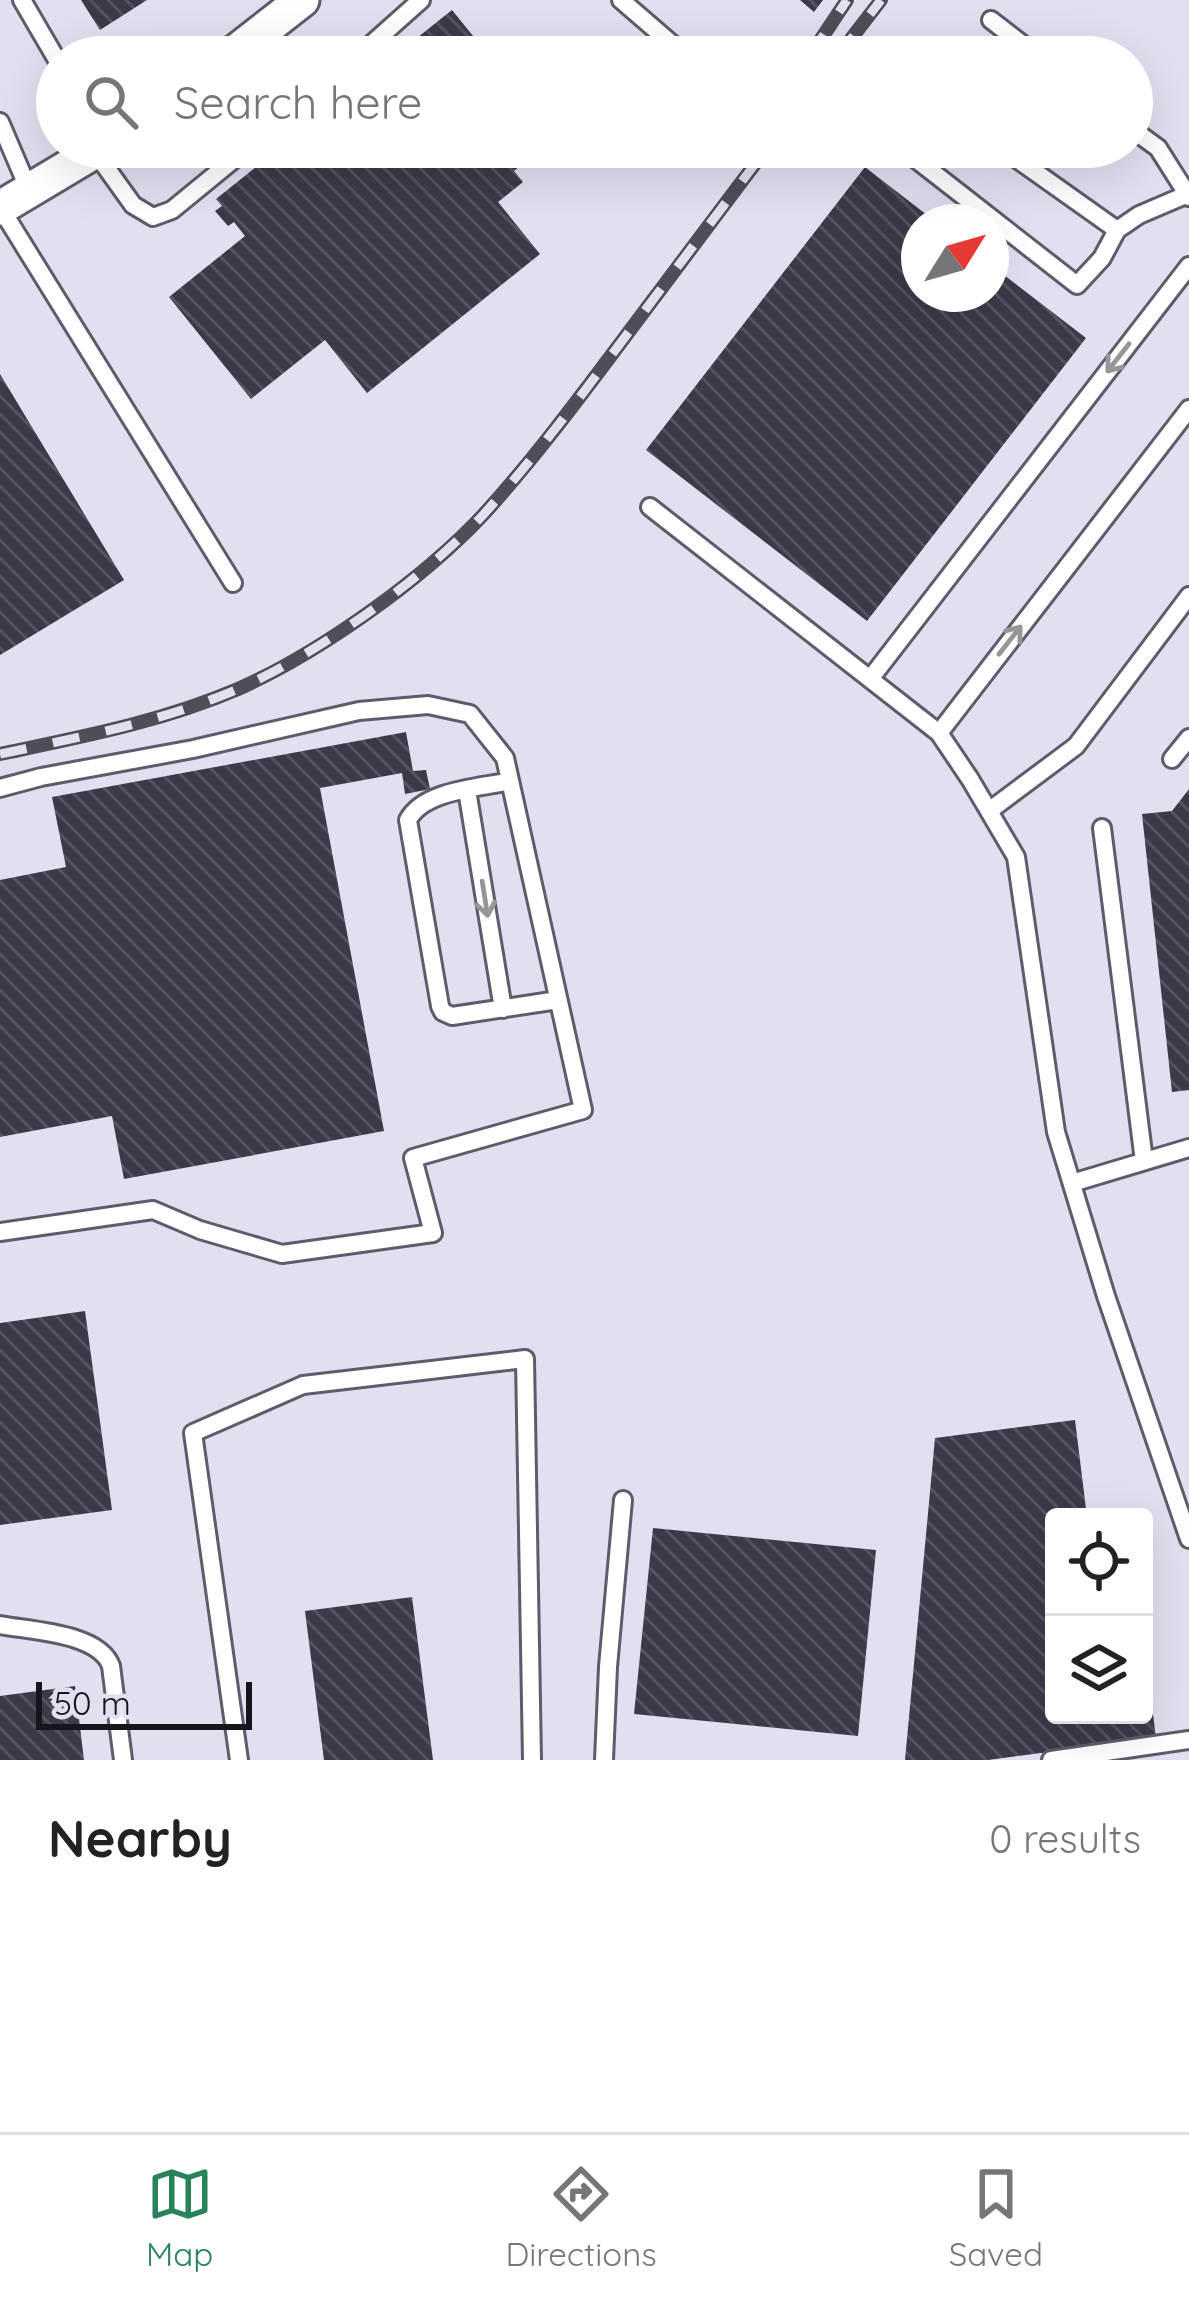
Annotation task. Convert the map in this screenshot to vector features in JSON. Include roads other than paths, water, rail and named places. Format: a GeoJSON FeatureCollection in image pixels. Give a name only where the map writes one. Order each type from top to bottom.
{"type":"FeatureCollection","features":[{"type":"Feature","properties":{"kind":"street"},"geometry":{"type":"LineString","coordinates":[[256,36],[300,1]]}},
{"type":"Feature","properties":{"kind":"street"},"geometry":{"type":"LineString","coordinates":[[10,202],[66,168]]}},
{"type":"Feature","properties":{"kind":"lane"},"geometry":{"type":"LineString","coordinates":[[22,0],[43,36]]}},
{"type":"Feature","properties":{"kind":"lane"},"geometry":{"type":"LineString","coordinates":[[381,36],[421,0]]}},
{"type":"Feature","properties":{"kind":"lane"},"geometry":{"type":"LineString","coordinates":[[620,0],[662,36]]}},
{"type":"Feature","properties":{"kind":"lane"},"geometry":{"type":"LineString","coordinates":[[991,20],[1012,36]]}},
{"type":"Feature","properties":{"kind":"lane"},"geometry":{"type":"LineString","coordinates":[[0,122],[10,202],[233,584]]}},
{"type":"Feature","properties":{"kind":"lane"},"geometry":{"type":"LineString","coordinates":[[926,168],[1078,285],[1118,230],[1139,214],[1188,196],[1153,144]]}},
{"type":"Feature","properties":{"kind":"lane"},"geometry":{"type":"LineString","coordinates":[[110,168],[133,205],[153,217],[172,210],[223,168]]}},
{"type":"Feature","properties":{"kind":"lane"},"geometry":{"type":"LineString","coordinates":[[1030,168],[1118,230]]}},
{"type":"Feature","properties":{"kind":"lane"},"geometry":{"type":"LineString","coordinates":[[870,679],[1189,266]]}},
{"type":"Feature","properties":{"kind":"lane"},"geometry":{"type":"LineString","coordinates":[[939,733],[1189,409]]}},
{"type":"Feature","properties":{"kind":"lane"},"geometry":{"type":"LineString","coordinates":[[650,507],[939,733],[1016,857],[1056,1132],[1189,1539]]}},
{"type":"Feature","properties":{"kind":"lane"},"geometry":{"type":"LineString","coordinates":[[989,811],[1076,746],[1189,596]]}},
{"type":"Feature","properties":{"kind":"lane"},"geometry":{"type":"LineString","coordinates":[[0,788],[359,711],[428,705],[470,714],[505,758],[583,1110],[413,1158],[433,1233],[282,1254],[200,1230],[153,1210],[0,1232]]}},
{"type":"Feature","properties":{"kind":"lane"},"geometry":{"type":"LineString","coordinates":[[1172,759],[1189,738]]}},
{"type":"Feature","properties":{"kind":"lane"},"geometry":{"type":"LineString","coordinates":[[510,781],[430,798],[408,820],[440,1006],[452,1016],[558,1000]]}},
{"type":"Feature","properties":{"kind":"lane"},"geometry":{"type":"LineString","coordinates":[[467,790],[503,1009]]}},
{"type":"Feature","properties":{"kind":"lane"},"geometry":{"type":"LineString","coordinates":[[1102,828],[1144,1161]]}},
{"type":"Feature","properties":{"kind":"lane"},"geometry":{"type":"LineString","coordinates":[[1072,1183],[1189,1148]]}},
{"type":"Feature","properties":{"kind":"lane"},"geometry":{"type":"LineString","coordinates":[[239,1760],[193,1433],[303,1384],[525,1359],[532,1760]]}},
{"type":"Feature","properties":{"kind":"lane"},"geometry":{"type":"LineString","coordinates":[[604,1760],[623,1500]]}},
{"type":"Feature","properties":{"kind":"lane"},"geometry":{"type":"LineString","coordinates":[[0,1625],[88,1642],[107,1655],[123,1760]]}},
{"type":"Feature","properties":{"kind":"lane"},"geometry":{"type":"LineString","coordinates":[[1051,1760],[1189,1741]]}},
{"type":"Feature","properties":{"kind":"railway"},"geometry":{"type":"LineString","coordinates":[[823,36],[847,0]]}},
{"type":"Feature","properties":{"kind":"railway"},"geometry":{"type":"LineString","coordinates":[[853,36],[881,0]]}},
{"type":"Feature","properties":{"kind":"railway"},"geometry":{"type":"LineString","coordinates":[[0,754],[91,735],[209,701],[302,656],[400,589],[458,540],[520,472],[752,168]]}}]}
